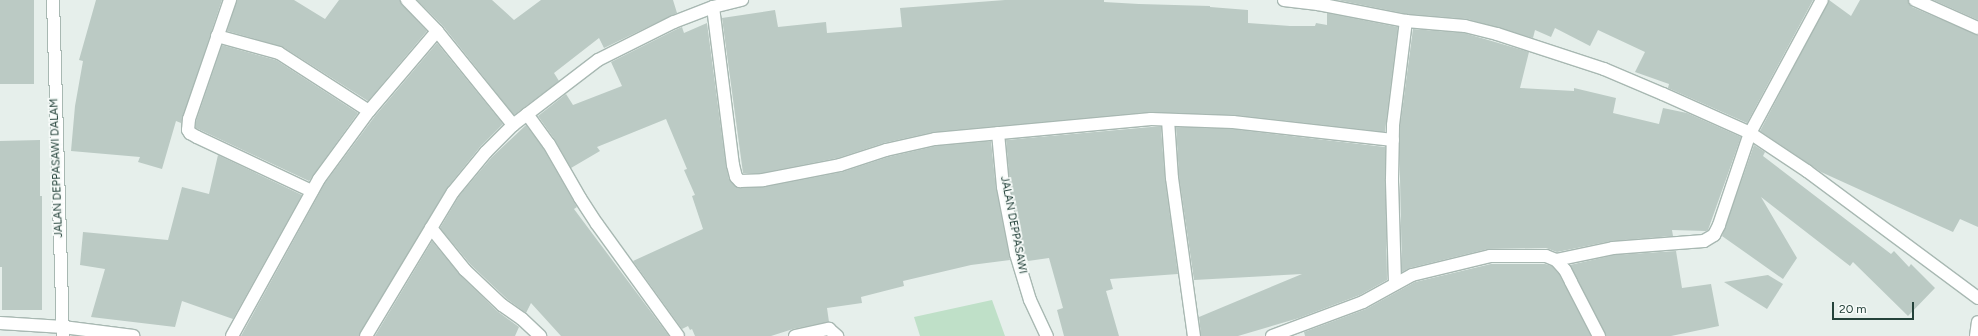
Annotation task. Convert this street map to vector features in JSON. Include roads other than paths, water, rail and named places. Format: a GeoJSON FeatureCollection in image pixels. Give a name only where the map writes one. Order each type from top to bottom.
{"type":"FeatureCollection","features":[{"type":"Feature","properties":{"kind":"street","name":"JALAN DEPPASAWI DALAM"},"geometry":{"type":"LineString","coordinates":[[53,0],[63,331]]}},
{"type":"Feature","properties":{"kind":"street"},"geometry":{"type":"LineString","coordinates":[[230,0],[187,125],[190,133],[312,191]]}},
{"type":"Feature","properties":{"kind":"street"},"geometry":{"type":"LineString","coordinates":[[407,0],[437,31],[513,125]]}},
{"type":"Feature","properties":{"kind":"street"},"geometry":{"type":"LineString","coordinates":[[366,336],[453,192],[486,152],[513,125],[598,60],[674,22],[713,7],[742,0]]}},
{"type":"Feature","properties":{"kind":"street"},"geometry":{"type":"LineString","coordinates":[[1284,0],[1318,4],[1406,20],[1465,26],[1550,50],[1604,70],[1750,133],[1807,172],[1978,298]]}},
{"type":"Feature","properties":{"kind":"street"},"geometry":{"type":"LineString","coordinates":[[1272,336],[1363,302],[1412,275],[1438,267],[1490,256],[1546,256],[1556,260],[1613,248],[1704,241],[1714,235],[1719,225],[1750,133],[1822,0]]}},
{"type":"Feature","properties":{"kind":"street"},"geometry":{"type":"LineString","coordinates":[[1915,0],[1978,28]]}},
{"type":"Feature","properties":{"kind":"street"},"geometry":{"type":"LineString","coordinates":[[713,7],[733,165],[736,177],[740,181],[764,180],[840,165],[919,141],[1088,124],[1168,120],[1233,122],[1393,140]]}},
{"type":"Feature","properties":{"kind":"street"},"geometry":{"type":"LineString","coordinates":[[1395,283],[1392,179],[1393,140],[1399,72],[1406,20]]}},
{"type":"Feature","properties":{"kind":"street"},"geometry":{"type":"LineString","coordinates":[[232,336],[312,191],[330,163],[369,112],[437,31]]}},
{"type":"Feature","properties":{"kind":"street"},"geometry":{"type":"LineString","coordinates":[[217,36],[279,53],[369,112]]}},
{"type":"Feature","properties":{"kind":"street"},"geometry":{"type":"LineString","coordinates":[[527,114],[550,144],[580,198],[597,224],[678,336]]}},
{"type":"Feature","properties":{"kind":"street"},"geometry":{"type":"LineString","coordinates":[[1168,120],[1172,178],[1194,336]]}},
{"type":"Feature","properties":{"kind":"street","name":"JALAN DEPPASAWI"},"geometry":{"type":"LineString","coordinates":[[998,133],[1004,186],[1016,254],[1030,300],[1047,336]]}},
{"type":"Feature","properties":{"kind":"street"},"geometry":{"type":"LineString","coordinates":[[431,228],[465,270],[502,305],[522,319],[540,336]]}},
{"type":"Feature","properties":{"kind":"street"},"geometry":{"type":"LineString","coordinates":[[1556,260],[1571,282],[1599,336]]}},
{"type":"Feature","properties":{"kind":"street"},"geometry":{"type":"LineString","coordinates":[[1976,336],[1978,322]]}},
{"type":"Feature","properties":{"kind":"street"},"geometry":{"type":"LineString","coordinates":[[0,323],[63,331],[133,336]]}},
{"type":"Feature","properties":{"kind":"street"},"geometry":{"type":"LineString","coordinates":[[795,336],[829,328],[838,336]]}}]}
